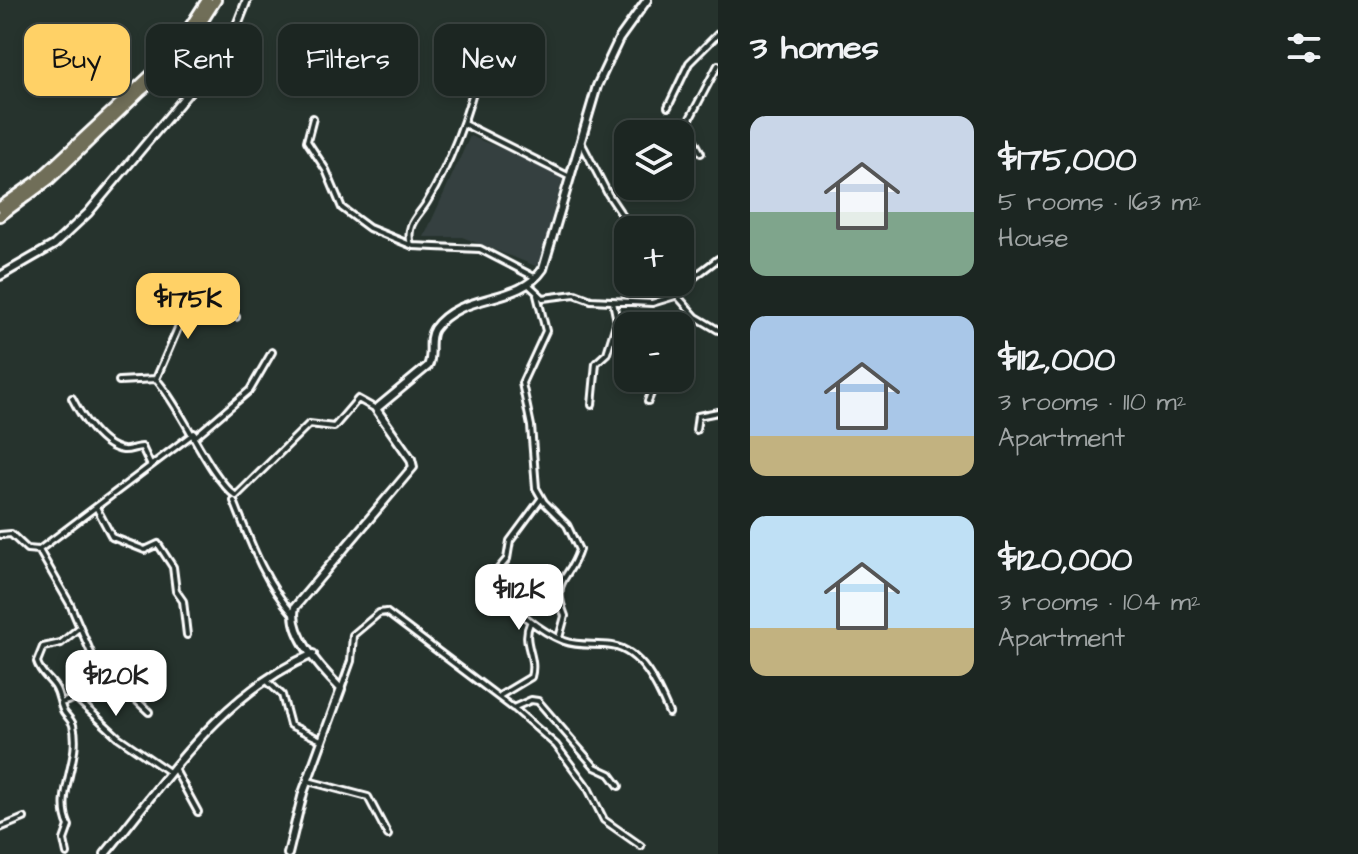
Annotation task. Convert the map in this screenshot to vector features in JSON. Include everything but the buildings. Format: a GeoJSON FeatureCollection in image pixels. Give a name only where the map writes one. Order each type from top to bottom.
{"type":"FeatureCollection","features":[{"type":"Feature","properties":{"kind":"highway"},"geometry":{"type":"LineString","coordinates":[[0,207],[37,181],[171,56],[207,0]]}},
{"type":"Feature","properties":{"kind":"highway"},"geometry":{"type":"LineString","coordinates":[[0,216],[50,179],[140,92],[177,61],[216,0]]}},
{"type":"Feature","properties":{"kind":"street"},"geometry":{"type":"LineString","coordinates":[[0,276],[54,245],[88,213],[230,43],[247,0]]}},
{"type":"Feature","properties":{"kind":"street"},"geometry":{"type":"LineString","coordinates":[[376,409],[425,369],[431,359],[431,335],[448,316],[476,302],[529,285],[536,278],[546,262],[579,140],[612,52],[647,0]]}},
{"type":"Feature","properties":{"kind":"street"},"geometry":{"type":"LineString","coordinates":[[668,107],[689,63],[718,34]]}},
{"type":"Feature","properties":{"kind":"street"},"geometry":{"type":"LineString","coordinates":[[701,153],[686,126],[716,74],[718,65]]}},
{"type":"Feature","properties":{"kind":"street"},"geometry":{"type":"LineString","coordinates":[[411,245],[410,227],[427,202],[464,124],[472,96]]}},
{"type":"Feature","properties":{"kind":"street"},"geometry":{"type":"LineString","coordinates":[[313,118],[307,141],[326,170],[342,208],[376,232],[411,245],[480,249],[536,278]]}},
{"type":"Feature","properties":{"kind":"street"},"geometry":{"type":"LineString","coordinates":[[464,124],[568,176]]}},
{"type":"Feature","properties":{"kind":"street"},"geometry":{"type":"LineString","coordinates":[[579,140],[623,216]]}},
{"type":"Feature","properties":{"kind":"street"},"geometry":{"type":"LineString","coordinates":[[694,278],[718,259]]}},
{"type":"Feature","properties":{"kind":"street"},"geometry":{"type":"LineString","coordinates":[[529,285],[537,295],[546,331],[522,383],[531,426],[536,488],[541,499],[567,525],[579,551],[560,590],[558,604],[565,616],[559,638]]}},
{"type":"Feature","properties":{"kind":"street"},"geometry":{"type":"LineString","coordinates":[[537,295],[549,298],[575,294],[613,302],[661,302],[671,296]]}},
{"type":"Feature","properties":{"kind":"street"},"geometry":{"type":"LineString","coordinates":[[676,296],[696,317],[717,327]]}},
{"type":"Feature","properties":{"kind":"street"},"geometry":{"type":"LineString","coordinates":[[156,379],[180,317],[192,299],[236,317]]}},
{"type":"Feature","properties":{"kind":"street"},"geometry":{"type":"LineString","coordinates":[[592,405],[596,363],[607,353],[617,321],[613,302]]}},
{"type":"Feature","properties":{"kind":"street"},"geometry":{"type":"LineString","coordinates":[[172,309],[180,317]]}},
{"type":"Feature","properties":{"kind":"street"},"geometry":{"type":"LineString","coordinates":[[0,535],[11,534],[27,549],[39,550],[250,390],[272,352]]}},
{"type":"Feature","properties":{"kind":"street"},"geometry":{"type":"LineString","coordinates":[[156,379],[195,434],[213,469],[231,494],[237,496],[309,424],[334,427],[358,399],[376,409],[411,459],[411,470],[332,560],[293,614]]}},
{"type":"Feature","properties":{"kind":"street"},"geometry":{"type":"LineString","coordinates":[[119,381],[156,379]]}},
{"type":"Feature","properties":{"kind":"street"},"geometry":{"type":"LineString","coordinates":[[648,401],[652,392]]}},
{"type":"Feature","properties":{"kind":"street"},"geometry":{"type":"LineString","coordinates":[[72,398],[81,415],[102,438],[123,450],[142,447],[150,464]]}},
{"type":"Feature","properties":{"kind":"street"},"geometry":{"type":"LineString","coordinates":[[696,430],[698,416],[718,412]]}},
{"type":"Feature","properties":{"kind":"street"},"geometry":{"type":"LineString","coordinates":[[541,499],[510,541],[507,559],[491,581],[530,623],[559,638],[594,647],[616,647],[640,659],[669,713]]}},
{"type":"Feature","properties":{"kind":"street"},"geometry":{"type":"LineString","coordinates":[[234,501],[259,563],[278,597],[293,614],[297,632],[341,689]]}},
{"type":"Feature","properties":{"kind":"street"},"geometry":{"type":"LineString","coordinates":[[96,507],[115,539],[145,550],[158,544],[173,567],[176,591],[183,601],[187,635]]}},
{"type":"Feature","properties":{"kind":"street"},"geometry":{"type":"LineString","coordinates":[[39,550],[99,666],[149,712]]}},
{"type":"Feature","properties":{"kind":"street"},"geometry":{"type":"LineString","coordinates":[[288,854],[308,781],[351,661],[353,635],[383,612],[456,667],[501,695],[556,745],[588,788],[604,820],[641,846]]}},
{"type":"Feature","properties":{"kind":"street"},"geometry":{"type":"LineString","coordinates":[[501,695],[531,677],[533,660],[525,636],[530,623]]}},
{"type":"Feature","properties":{"kind":"street"},"geometry":{"type":"LineString","coordinates":[[67,854],[64,840],[69,826],[63,813],[74,752],[73,725],[56,688],[37,666],[45,646],[61,643],[80,627]]}},
{"type":"Feature","properties":{"kind":"street"},"geometry":{"type":"LineString","coordinates":[[105,854],[201,734],[265,679],[313,654]]}},
{"type":"Feature","properties":{"kind":"street"},"geometry":{"type":"LineString","coordinates":[[265,679],[282,695],[292,727],[323,741]]}},
{"type":"Feature","properties":{"kind":"street"},"geometry":{"type":"LineString","coordinates":[[61,703],[76,698],[109,730],[171,770],[198,812]]}},
{"type":"Feature","properties":{"kind":"street"},"geometry":{"type":"LineString","coordinates":[[515,709],[531,700],[538,701],[595,767],[610,774],[619,786]]}},
{"type":"Feature","properties":{"kind":"street"},"geometry":{"type":"LineString","coordinates":[[308,781],[368,797],[388,835]]}},
{"type":"Feature","properties":{"kind":"street"},"geometry":{"type":"LineString","coordinates":[[0,828],[24,818]]}},
{"type":"Feature","properties":{"kind":"shaded area"},"geometry":{"type":"Polygon","coordinates":[[[470,136],[564,174],[538,267],[462,237],[424,237],[470,136]]]}}]}
